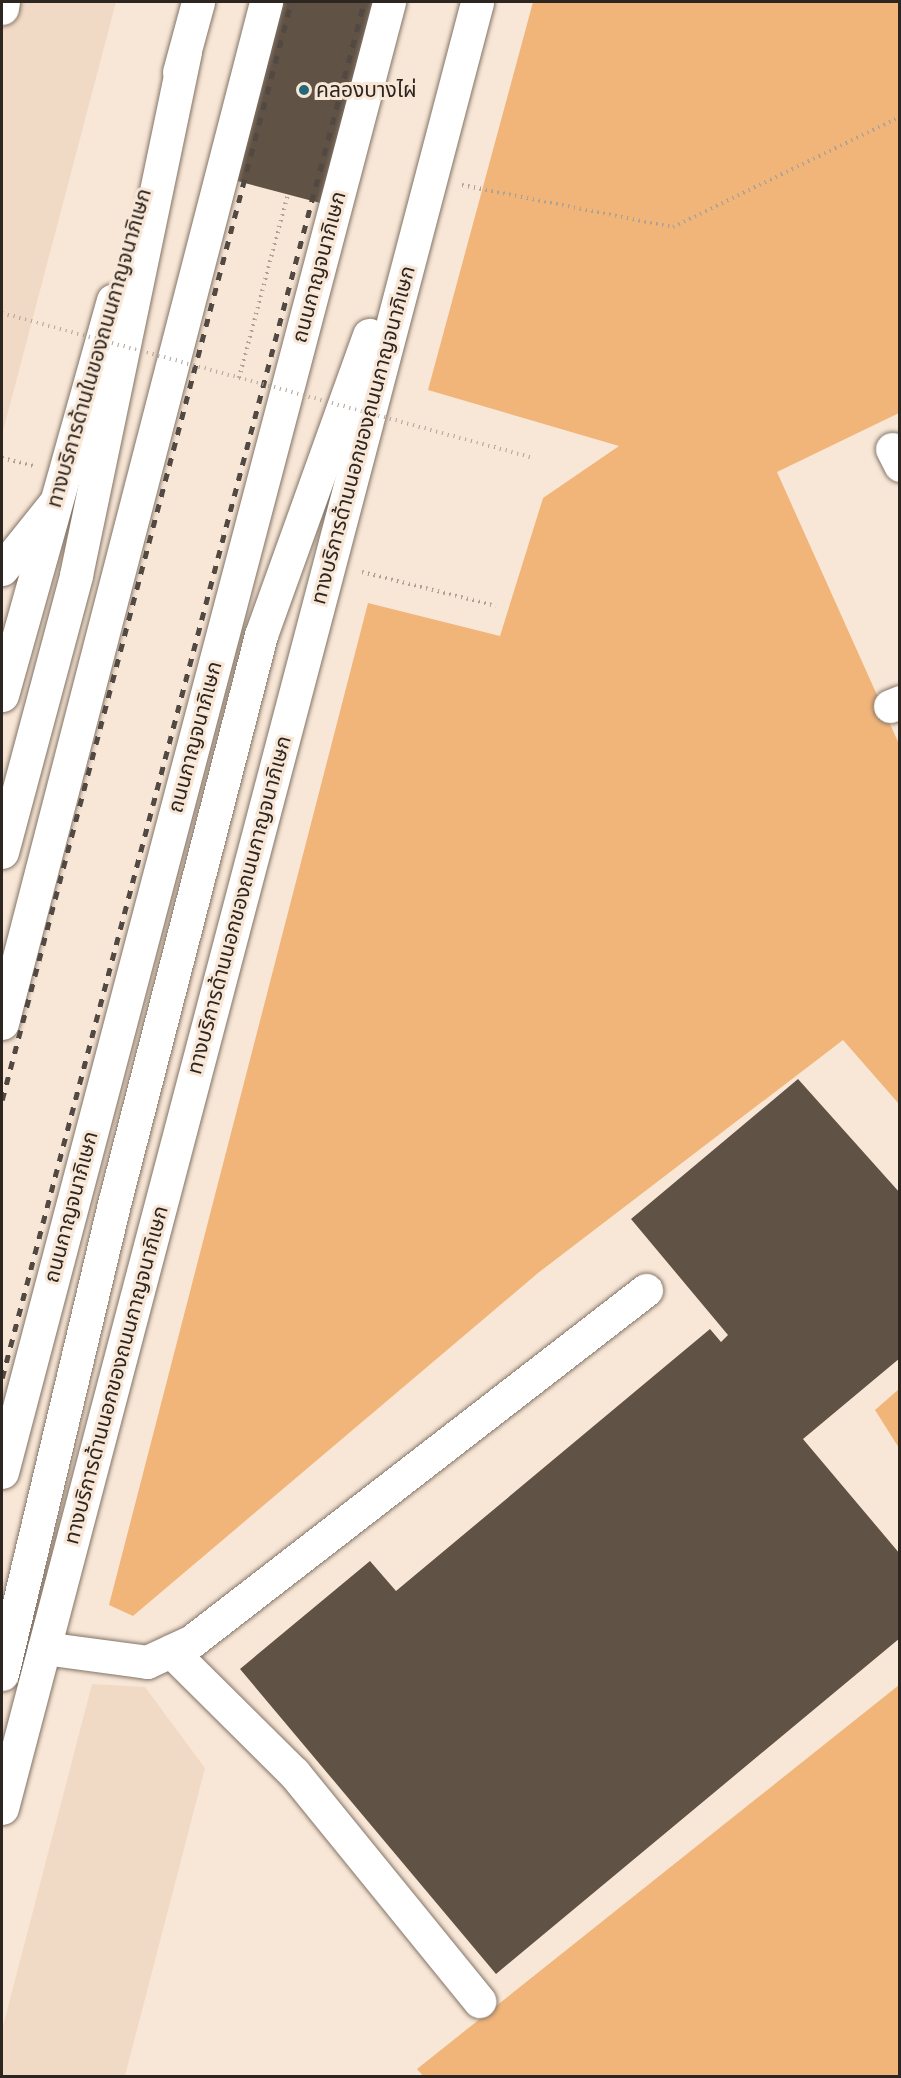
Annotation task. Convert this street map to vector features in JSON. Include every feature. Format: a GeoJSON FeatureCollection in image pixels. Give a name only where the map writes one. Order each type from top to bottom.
{"type":"FeatureCollection","features":[{"type":"Feature","properties":{"kind":"main road"},"geometry":{"type":"LineString","coordinates":[[2,8],[3,2]]}},
{"type":"Feature","properties":{"kind":"main road","name":"ทางบริการด้านในของถนนกาญจนาภิเษก"},"geometry":{"type":"LineString","coordinates":[[2,695],[54,504],[198,2]]}},
{"type":"Feature","properties":{"kind":"main road"},"geometry":{"type":"LineString","coordinates":[[2,1023],[266,2]]}},
{"type":"Feature","properties":{"kind":"main road","name":"ถนนกาญจนาภิเษก"},"geometry":{"type":"LineString","coordinates":[[2,1472],[389,2]]}},
{"type":"Feature","properties":{"kind":"main road","name":"ทางบริการด้านนอกของถนนกาญจนาภิเษก"},"geometry":{"type":"LineString","coordinates":[[2,1808],[477,2]]}},
{"type":"Feature","properties":{"kind":"main road"},"geometry":{"type":"LineString","coordinates":[[2,852],[76,575],[185,52]]}},
{"type":"Feature","properties":{"kind":"main road"},"geometry":{"type":"LineString","coordinates":[[2,1673],[115,1200],[261,634],[442,133]]}},
{"type":"Feature","properties":{"kind":"main road"},"geometry":{"type":"LineString","coordinates":[[2,569],[54,504]]}},
{"type":"Feature","properties":{"kind":"main road"},"geometry":{"type":"LineString","coordinates":[[44,1648],[147,1662],[171,1651],[264,1588],[646,1290]]}},
{"type":"Feature","properties":{"kind":"main road"},"geometry":{"type":"LineString","coordinates":[[171,1651],[294,1773],[478,2001]]}},
{"type":"Feature","properties":{"kind":"path"},"geometry":{"type":"LineString","coordinates":[[430,180],[673,227],[900,117]]}},
{"type":"Feature","properties":{"kind":"path"},"geometry":{"type":"LineString","coordinates":[[240,378],[288,194]]}},
{"type":"Feature","properties":{"kind":"path"},"geometry":{"type":"LineString","coordinates":[[2,313],[534,458]]}},
{"type":"Feature","properties":{"kind":"path"},"geometry":{"type":"LineString","coordinates":[[329,563],[496,606]]}},
{"type":"Feature","properties":{"kind":"shaded area"},"geometry":{"type":"Polygon","coordinates":[[[2,2],[116,2],[2,435],[2,2]]]}},
{"type":"Feature","properties":{"kind":"shaded area"},"geometry":{"type":"Polygon","coordinates":[[[533,2],[899,2],[899,413],[777,472],[899,744],[899,1104],[843,1040],[538,1273],[133,1616],[109,1605],[368,603],[500,636],[543,498],[619,446],[428,390],[533,2]]]}},
{"type":"Feature","properties":{"kind":"shaded area"},"geometry":{"type":"Polygon","coordinates":[[[899,1389],[899,1448],[875,1410],[899,1389]]]}},
{"type":"Feature","properties":{"kind":"shaded area"},"geometry":{"type":"Polygon","coordinates":[[[92,1684],[145,1687],[205,1768],[125,2076],[2,2076],[2,2030],[92,1684]]]}},
{"type":"Feature","properties":{"kind":"shaded area"},"geometry":{"type":"Polygon","coordinates":[[[899,1685],[899,2076],[423,2076],[417,2069],[899,1685]]]}},
{"type":"Feature","properties":{"kind":"building","name":"คลองบางไผ่"},"geometry":{"type":"Polygon","coordinates":[[[277,2],[377,2],[324,204],[230,179],[277,2]]]}},
{"type":"Feature","properties":{"kind":"building"},"geometry":{"type":"Polygon","coordinates":[[[798,1079],[900,1193],[900,1358],[803,1439],[900,1554],[900,1638],[496,1974],[240,1669],[370,1561],[396,1591],[710,1329],[721,1342],[728,1335],[631,1219],[798,1079]]]}},
{"type":"Feature","properties":{"kind":"railway"},"geometry":{"type":"LineString","coordinates":[[2,1100],[291,2]]}},
{"type":"Feature","properties":{"kind":"railway"},"geometry":{"type":"LineString","coordinates":[[2,1378],[364,2]]}},
{"type":"Feature","properties":{"kind":"place","name":"คลองบางไผ่"},"geometry":{"type":"Point","coordinates":[304,90]}}]}
